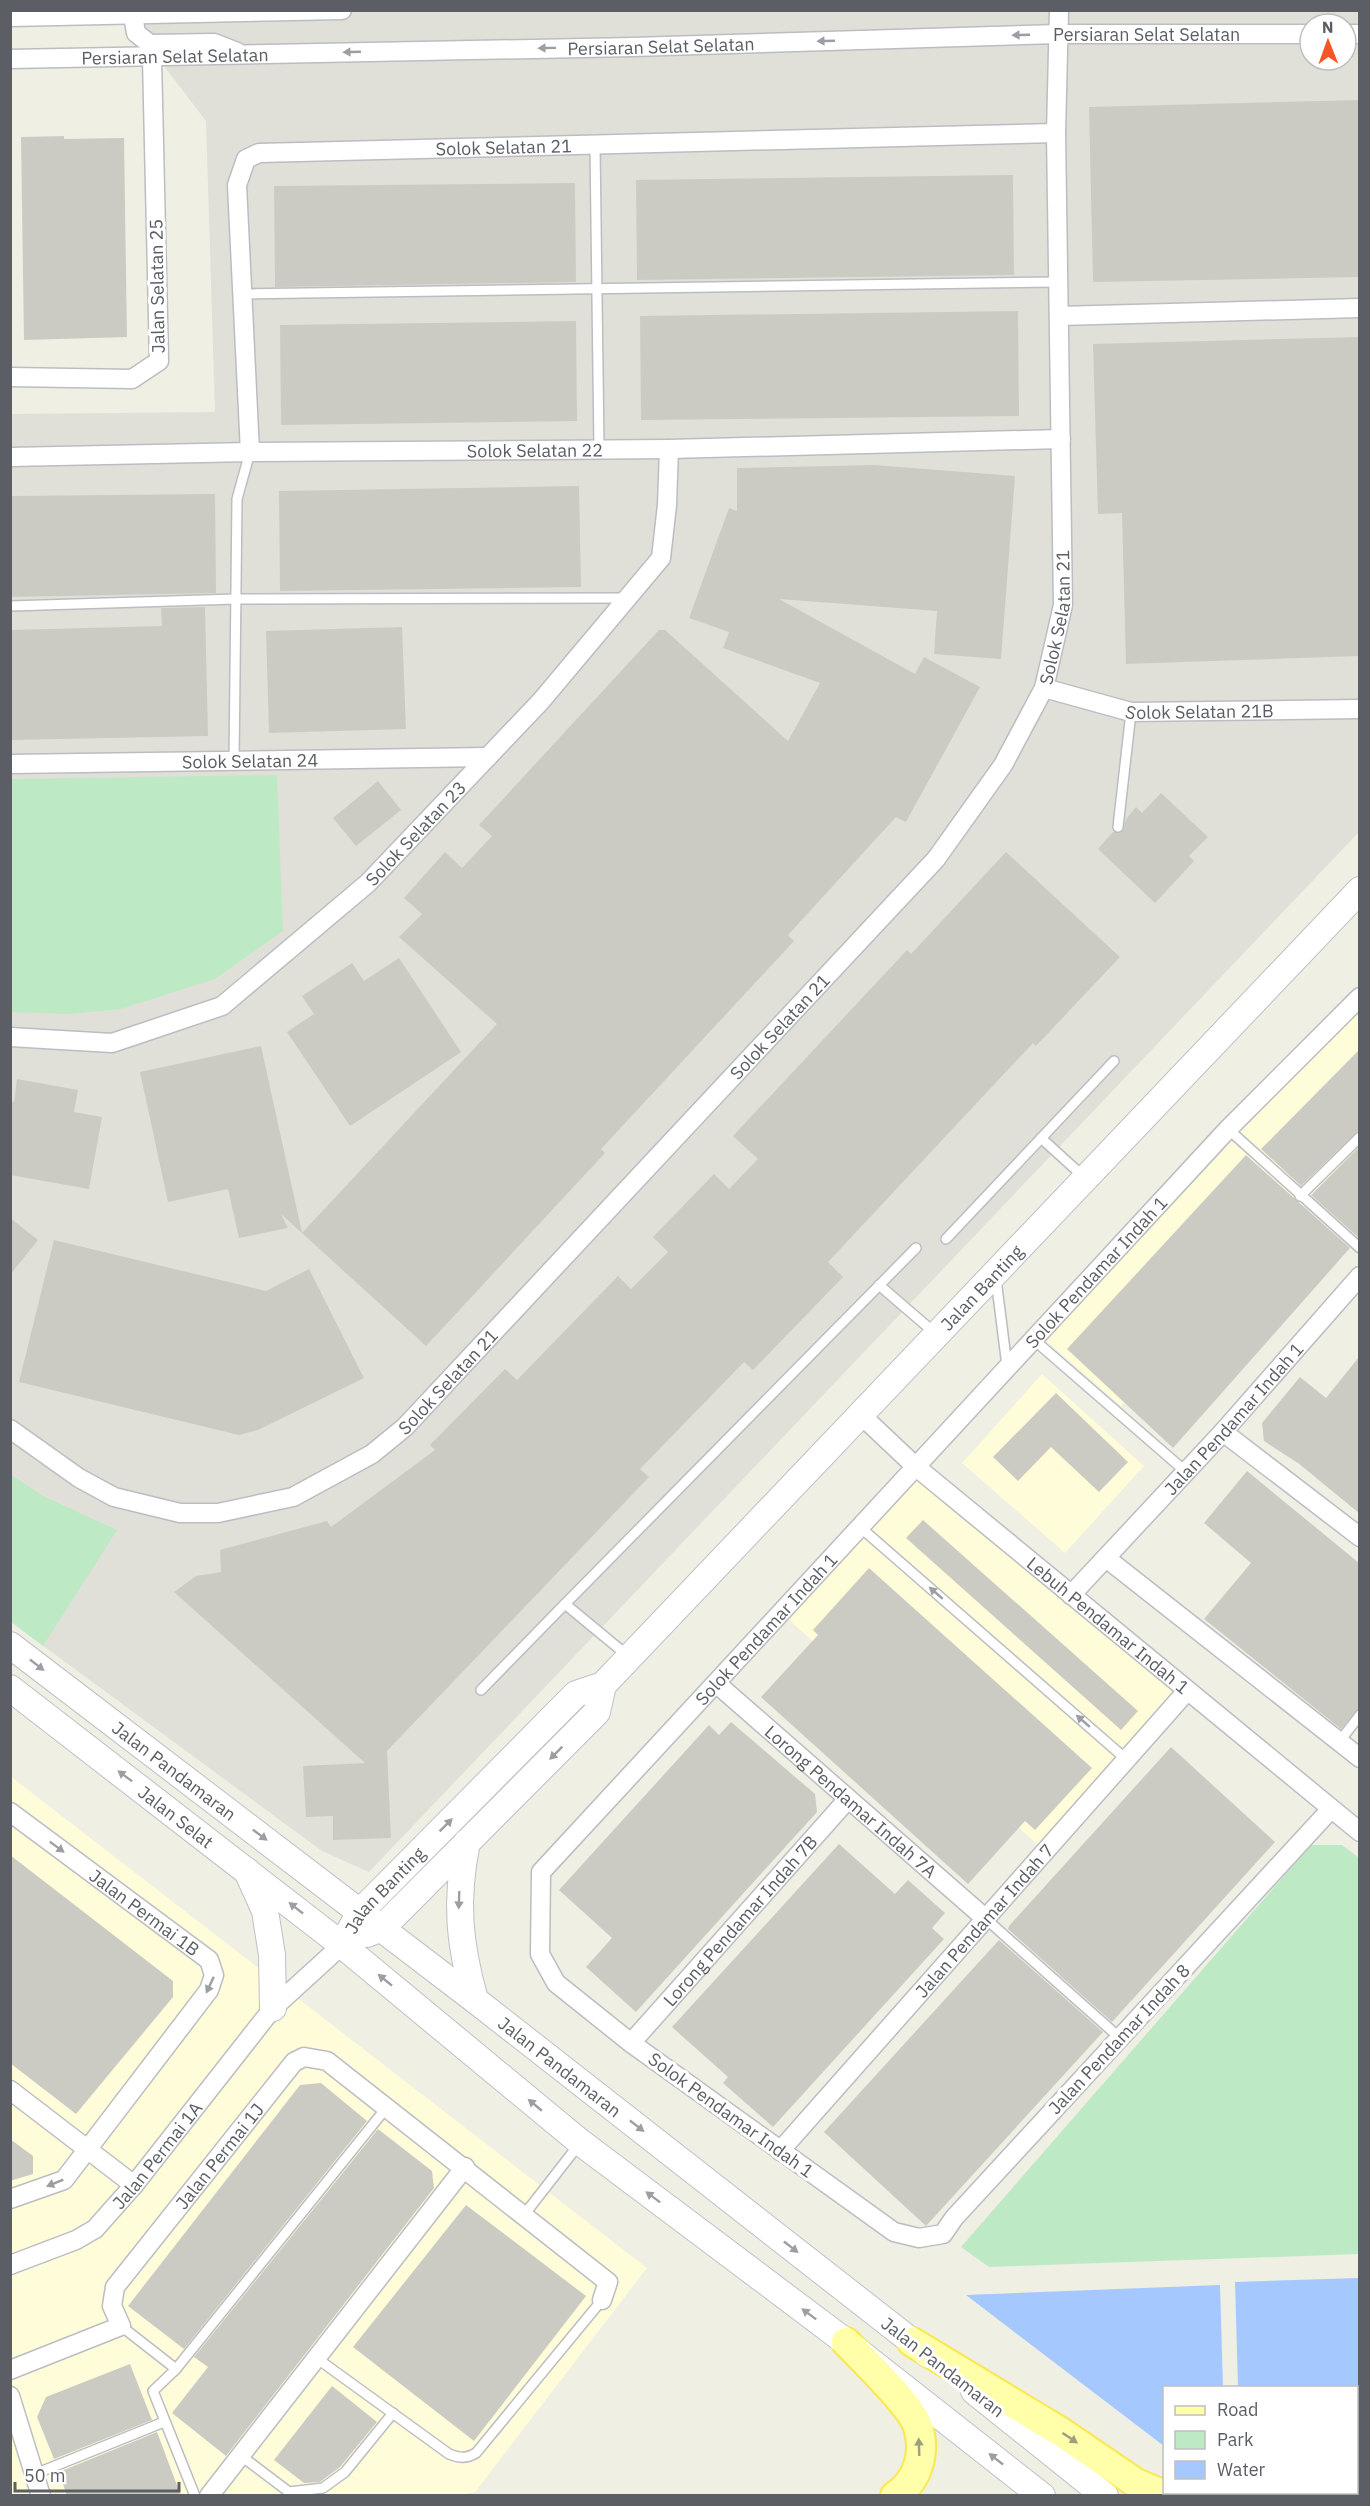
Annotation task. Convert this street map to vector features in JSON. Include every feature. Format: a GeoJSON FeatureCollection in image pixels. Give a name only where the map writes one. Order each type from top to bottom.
{"type":"FeatureCollection","features":[{"type":"Feature","properties":{"kind":"main road","name":"Jalan Banting"},"geometry":{"type":"LineString","coordinates":[[342,1945],[360,1912],[576,1694],[603,1685],[1359,890]]}},
{"type":"Feature","properties":{"kind":"main road","name":"Jalan Pandamaran"},"geometry":{"type":"LineString","coordinates":[[10,1645],[476,2000],[1105,2496]]}},
{"type":"Feature","properties":{"kind":"main road","name":"Jalan Banting"},"geometry":{"type":"LineString","coordinates":[[342,1945],[382,1928],[597,1712],[603,1685]]}},
{"type":"Feature","properties":{"kind":"main road","name":"Jalan Selat"},"geometry":{"type":"LineString","coordinates":[[10,1688],[246,1868],[342,1945]]}},
{"type":"Feature","properties":{"kind":"main road"},"geometry":{"type":"LineString","coordinates":[[467,1842],[460,1878],[459,1915],[464,1958],[476,2000]]}},
{"type":"Feature","properties":{"kind":"main road"},"geometry":{"type":"LineString","coordinates":[[246,1868],[265,1911],[272,1955],[273,2008]]}},
{"type":"Feature","properties":{"kind":"main road"},"geometry":{"type":"LineString","coordinates":[[342,1945],[580,2142],[846,2342],[1042,2496]]}},
{"type":"Feature","properties":{"kind":"main road"},"geometry":{"type":"LineString","coordinates":[[846,2342],[909,2412],[918,2426],[920,2461],[915,2476],[906,2489],[895,2496]]}},
{"type":"Feature","properties":{"kind":"main road"},"geometry":{"type":"LineString","coordinates":[[912,2342],[1061,2432],[1136,2483],[1167,2496]]}},
{"type":"Feature","properties":{"kind":"street"},"geometry":{"type":"LineString","coordinates":[[10,17],[342,10]]}},
{"type":"Feature","properties":{"kind":"street","name":"Solok Selatan 21"},"geometry":{"type":"LineString","coordinates":[[10,1429],[79,1478],[114,1497],[180,1513],[218,1513],[293,1497],[372,1454],[405,1427],[936,859],[1003,765],[1044,688],[1063,604],[1056,133],[1059,10]]}},
{"type":"Feature","properties":{"kind":"street"},"geometry":{"type":"LineString","coordinates":[[132,13],[135,33],[150,44],[214,43],[243,56]]}},
{"type":"Feature","properties":{"kind":"street","name":"Persiaran Selat Selatan"},"geometry":{"type":"LineString","coordinates":[[10,59],[243,56],[1058,34],[1298,34]]}},
{"type":"Feature","properties":{"kind":"street","name":"Jalan Selatan 25"},"geometry":{"type":"LineString","coordinates":[[10,377],[132,379],[159,362],[152,58]]}},
{"type":"Feature","properties":{"kind":"street","name":"Solok Selatan 21"},"geometry":{"type":"LineString","coordinates":[[250,452],[237,185],[246,159],[259,153],[1056,133]]}},
{"type":"Feature","properties":{"kind":"street"},"geometry":{"type":"LineString","coordinates":[[1059,316],[1359,308]]}},
{"type":"Feature","properties":{"kind":"street","name":"Solok Selatan 22"},"geometry":{"type":"LineString","coordinates":[[10,457],[250,452],[669,449],[1060,439]]}},
{"type":"Feature","properties":{"kind":"street","name":"Solok Selatan 23"},"geometry":{"type":"LineString","coordinates":[[10,1037],[112,1043],[222,1006],[368,883],[541,701],[662,558],[669,449]]}},
{"type":"Feature","properties":{"kind":"street","name":"Solok Selatan 21B"},"geometry":{"type":"LineString","coordinates":[[1044,688],[1131,712],[1359,710]]}},
{"type":"Feature","properties":{"kind":"street","name":"Solok Selatan 24"},"geometry":{"type":"LineString","coordinates":[[10,764],[488,757]]}},
{"type":"Feature","properties":{"kind":"street","name":"Solok Pendamar Indah 1"},"geometry":{"type":"LineString","coordinates":[[894,2232],[631,2043],[556,1983],[540,1954],[541,1872],[1228,1129],[1359,997]]}},
{"type":"Feature","properties":{"kind":"street","name":"Jalan Pendamar Indah 1"},"geometry":{"type":"LineString","coordinates":[[1071,1595],[1185,1471],[1353,1296],[1359,1276]]}},
{"type":"Feature","properties":{"kind":"street","name":"Lebuh Pendamar Indah 1"},"geometry":{"type":"LineString","coordinates":[[860,1414],[915,1466],[1359,1832]]}},
{"type":"Feature","properties":{"kind":"street"},"geometry":{"type":"LineString","coordinates":[[1223,1432],[1359,1537]]}},
{"type":"Feature","properties":{"kind":"street"},"geometry":{"type":"LineString","coordinates":[[1106,1558],[1359,1758]]}},
{"type":"Feature","properties":{"kind":"street","name":"Lorong Pendamar Indah 7A"},"geometry":{"type":"LineString","coordinates":[[717,1684],[986,1919]]}},
{"type":"Feature","properties":{"kind":"street","name":"Jalan Pendamar Indah 7"},"geometry":{"type":"LineString","coordinates":[[780,2151],[1187,1691]]}},
{"type":"Feature","properties":{"kind":"street","name":"Lorong Pendamar Indah 7B"},"geometry":{"type":"LineString","coordinates":[[631,2043],[848,1799]]}},
{"type":"Feature","properties":{"kind":"street","name":"Jalan Pendamar Indah 8"},"geometry":{"type":"LineString","coordinates":[[894,2232],[919,2238],[943,2234],[962,2209],[1330,1809]]}},
{"type":"Feature","properties":{"kind":"street","name":"Jalan Permai 1B"},"geometry":{"type":"LineString","coordinates":[[10,1812],[209,1960],[214,1975],[208,1990],[88,2150]]}},
{"type":"Feature","properties":{"kind":"street","name":"Jalan Permai 1A"},"geometry":{"type":"LineString","coordinates":[[10,2265],[76,2240],[95,2229],[134,2185],[273,2008],[342,1945]]}},
{"type":"Feature","properties":{"kind":"street","name":"Jalan Permai 1J"},"geometry":{"type":"LineString","coordinates":[[121,2326],[112,2306],[115,2287],[294,2062],[304,2057],[327,2061],[388,2106],[608,2282],[602,2300]]}},
{"type":"Feature","properties":{"kind":"street"},"geometry":{"type":"LineString","coordinates":[[10,2090],[134,2185]]}},
{"type":"Feature","properties":{"kind":"street"},"geometry":{"type":"LineString","coordinates":[[10,2199],[64,2180],[88,2150]]}},
{"type":"Feature","properties":{"kind":"street"},"geometry":{"type":"LineString","coordinates":[[209,2496],[315,2357],[465,2168]]}},
{"type":"Feature","properties":{"kind":"street"},"geometry":{"type":"LineString","coordinates":[[10,2370],[121,2326]]}},
{"type":"Feature","properties":{"kind":"street"},"geometry":{"type":"LineString","coordinates":[[10,2396],[41,2496]]}},
{"type":"Feature","properties":{"kind":"lane"},"geometry":{"type":"LineString","coordinates":[[595,146],[599,448]]}},
{"type":"Feature","properties":{"kind":"lane"},"geometry":{"type":"LineString","coordinates":[[241,294],[1058,282]]}},
{"type":"Feature","properties":{"kind":"lane"},"geometry":{"type":"LineString","coordinates":[[234,762],[237,499],[250,452]]}},
{"type":"Feature","properties":{"kind":"lane"},"geometry":{"type":"LineString","coordinates":[[10,606],[236,599],[630,598]]}},
{"type":"Feature","properties":{"kind":"lane"},"geometry":{"type":"LineString","coordinates":[[1118,827],[1131,712]]}},
{"type":"Feature","properties":{"kind":"lane"},"geometry":{"type":"LineString","coordinates":[[945,1239],[1114,1061]]}},
{"type":"Feature","properties":{"kind":"lane"},"geometry":{"type":"LineString","coordinates":[[1228,1129],[1359,1248]]}},
{"type":"Feature","properties":{"kind":"lane"},"geometry":{"type":"LineString","coordinates":[[1300,1196],[1359,1137]]}},
{"type":"Feature","properties":{"kind":"lane"},"geometry":{"type":"LineString","coordinates":[[1041,1138],[1086,1178]]}},
{"type":"Feature","properties":{"kind":"lane"},"geometry":{"type":"LineString","coordinates":[[481,1690],[915,1248]]}},
{"type":"Feature","properties":{"kind":"lane"},"geometry":{"type":"LineString","coordinates":[[995,1274],[1007,1367]]}},
{"type":"Feature","properties":{"kind":"lane"},"geometry":{"type":"LineString","coordinates":[[879,1286],[937,1335]]}},
{"type":"Feature","properties":{"kind":"lane"},"geometry":{"type":"LineString","coordinates":[[1033,1339],[1185,1471]]}},
{"type":"Feature","properties":{"kind":"lane"},"geometry":{"type":"LineString","coordinates":[[860,1527],[1127,1760]]}},
{"type":"Feature","properties":{"kind":"lane"},"geometry":{"type":"LineString","coordinates":[[565,1604],[629,1657]]}},
{"type":"Feature","properties":{"kind":"lane"},"geometry":{"type":"LineString","coordinates":[[1340,1742],[1359,1715]]}},
{"type":"Feature","properties":{"kind":"lane"},"geometry":{"type":"LineString","coordinates":[[986,1919],[1120,2038]]}},
{"type":"Feature","properties":{"kind":"lane"},"geometry":{"type":"LineString","coordinates":[[195,2496],[153,2391],[176,2369],[388,2106]]}},
{"type":"Feature","properties":{"kind":"lane"},"geometry":{"type":"LineString","coordinates":[[524,2215],[580,2142]]}},
{"type":"Feature","properties":{"kind":"lane"},"geometry":{"type":"LineString","coordinates":[[315,2357],[448,2454],[459,2458],[469,2457],[476,2453],[602,2300]]}},
{"type":"Feature","properties":{"kind":"lane"},"geometry":{"type":"LineString","coordinates":[[121,2326],[176,2369]]}},
{"type":"Feature","properties":{"kind":"lane"},"geometry":{"type":"LineString","coordinates":[[240,2455],[289,2492],[323,2488],[345,2472],[393,2413]]}},
{"type":"Feature","properties":{"kind":"lane"},"geometry":{"type":"LineString","coordinates":[[34,2474],[165,2422]]}},
{"type":"Feature","properties":{"kind":"shaded area"},"geometry":{"type":"Polygon","coordinates":[[[122,11],[1359,11],[1359,832],[369,1872],[322,1851],[11,1622],[10,414],[215,412],[206,121],[122,11]]]}},
{"type":"Feature","properties":{"kind":"shaded area"},"geometry":{"type":"Polygon","coordinates":[[[1359,1009],[1359,1150],[1301,1209],[1121,1406],[1045,1340],[1240,1129],[1359,1009]]]}},
{"type":"Feature","properties":{"kind":"shaded area"},"geometry":{"type":"Polygon","coordinates":[[[1042,1374],[1144,1466],[1065,1553],[962,1463],[1042,1374]]]}},
{"type":"Feature","properties":{"kind":"shaded area"},"geometry":{"type":"Polygon","coordinates":[[[916,1478],[1175,1692],[1039,1846],[788,1619],[916,1478]]]}},
{"type":"Feature","properties":{"kind":"shaded area"},"geometry":{"type":"Polygon","coordinates":[[[10,1776],[647,2268],[475,2492],[456,2496],[11,2495],[10,1776]]]}},
{"type":"Feature","properties":{"kind":"green space"},"geometry":{"type":"Polygon","coordinates":[[[277,775],[283,931],[215,979],[121,1009],[67,1014],[11,1012],[11,779],[277,775]]]}},
{"type":"Feature","properties":{"kind":"green space"},"geometry":{"type":"Polygon","coordinates":[[[10,1474],[43,1496],[117,1530],[43,1646],[11,1622],[10,1474]]]}},
{"type":"Feature","properties":{"kind":"green space"},"geometry":{"type":"Polygon","coordinates":[[[1311,1845],[1342,1845],[1359,1858],[1359,2254],[989,2267],[961,2247],[1311,1845]]]}},
{"type":"Feature","properties":{"kind":"water"},"geometry":{"type":"Polygon","coordinates":[[[1359,2278],[1360,2449],[1358,2449],[1358,2386],[1238,2386],[1235,2282],[1359,2278]]]}},
{"type":"Feature","properties":{"kind":"water"},"geometry":{"type":"Polygon","coordinates":[[[1220,2285],[1223,2386],[1163,2386],[1163,2445],[966,2295],[1220,2285]]]}},
{"type":"Feature","properties":{"kind":"building"},"geometry":{"type":"Polygon","coordinates":[[[1359,100],[1359,277],[1093,282],[1089,107],[1359,100]]]}},
{"type":"Feature","properties":{"kind":"building"},"geometry":{"type":"Polygon","coordinates":[[[64,136],[64,139],[124,138],[127,337],[24,340],[21,137],[64,136]]]}},
{"type":"Feature","properties":{"kind":"building"},"geometry":{"type":"Polygon","coordinates":[[[1013,175],[1014,275],[637,280],[636,180],[1013,175]]]}},
{"type":"Feature","properties":{"kind":"building"},"geometry":{"type":"Polygon","coordinates":[[[575,183],[576,282],[275,287],[274,186],[575,183]]]}},
{"type":"Feature","properties":{"kind":"building"},"geometry":{"type":"Polygon","coordinates":[[[1018,311],[1019,416],[641,420],[640,316],[1018,311]]]}},
{"type":"Feature","properties":{"kind":"building"},"geometry":{"type":"Polygon","coordinates":[[[576,321],[577,421],[281,425],[280,325],[576,321]]]}},
{"type":"Feature","properties":{"kind":"building"},"geometry":{"type":"Polygon","coordinates":[[[1359,337],[1359,656],[1126,664],[1122,513],[1098,514],[1093,344],[1359,337]]]}},
{"type":"Feature","properties":{"kind":"building"},"geometry":{"type":"Polygon","coordinates":[[[874,465],[1015,476],[1001,659],[934,654],[937,611],[779,599],[915,674],[924,657],[980,687],[906,822],[896,817],[788,935],[794,941],[601,1149],[605,1153],[426,1346],[302,1233],[497,1024],[399,937],[422,914],[404,898],[445,852],[462,868],[492,836],[479,825],[659,630],[665,630],[788,741],[820,683],[723,648],[729,632],[689,618],[729,508],[737,511],[737,468],[874,465]]]}},
{"type":"Feature","properties":{"kind":"building"},"geometry":{"type":"Polygon","coordinates":[[[579,486],[581,587],[280,591],[279,491],[579,486]]]}},
{"type":"Feature","properties":{"kind":"building"},"geometry":{"type":"Polygon","coordinates":[[[215,494],[216,593],[10,597],[10,496],[215,494]]]}},
{"type":"Feature","properties":{"kind":"building"},"geometry":{"type":"Polygon","coordinates":[[[205,607],[208,736],[10,740],[10,630],[162,626],[161,608],[205,607]]]}},
{"type":"Feature","properties":{"kind":"building"},"geometry":{"type":"Polygon","coordinates":[[[402,627],[406,729],[269,733],[266,631],[402,627]]]}},
{"type":"Feature","properties":{"kind":"building"},"geometry":{"type":"Polygon","coordinates":[[[378,781],[401,810],[356,846],[333,818],[378,781]]]}},
{"type":"Feature","properties":{"kind":"building"},"geometry":{"type":"Polygon","coordinates":[[[1161,793],[1208,837],[1189,856],[1194,861],[1155,903],[1098,849],[1113,832],[1123,831],[1126,819],[1136,807],[1142,813],[1161,793]]]}},
{"type":"Feature","properties":{"kind":"building"},"geometry":{"type":"Polygon","coordinates":[[[1006,852],[1120,957],[1036,1046],[1033,1043],[828,1262],[843,1277],[753,1370],[744,1362],[640,1469],[649,1477],[387,1751],[391,1838],[333,1840],[333,1816],[306,1817],[303,1766],[365,1763],[174,1592],[196,1576],[221,1572],[220,1550],[327,1521],[331,1527],[435,1450],[430,1445],[505,1369],[517,1380],[618,1276],[631,1289],[668,1252],[653,1237],[714,1174],[729,1189],[758,1159],[733,1136],[907,950],[911,954],[1006,852]]]}},
{"type":"Feature","properties":{"kind":"building"},"geometry":{"type":"Polygon","coordinates":[[[399,958],[461,1052],[350,1126],[287,1032],[314,1014],[302,996],[352,963],[364,981],[399,958]]]}},
{"type":"Feature","properties":{"kind":"building"},"geometry":{"type":"Polygon","coordinates":[[[261,1046],[302,1233],[281,1214],[288,1228],[239,1238],[228,1189],[168,1202],[140,1072],[261,1046]]]}},
{"type":"Feature","properties":{"kind":"building"},"geometry":{"type":"Polygon","coordinates":[[[1359,1050],[1359,1130],[1301,1186],[1261,1149],[1359,1050]]]}},
{"type":"Feature","properties":{"kind":"building"},"geometry":{"type":"Polygon","coordinates":[[[17,1079],[78,1090],[74,1112],[102,1117],[89,1189],[10,1175],[10,1101],[14,1102],[17,1079]]]}},
{"type":"Feature","properties":{"kind":"building"},"geometry":{"type":"Polygon","coordinates":[[[1359,1147],[1359,1238],[1311,1195],[1359,1147]]]}},
{"type":"Feature","properties":{"kind":"building"},"geometry":{"type":"Polygon","coordinates":[[[1246,1155],[1350,1248],[1173,1448],[1067,1349],[1246,1155]]]}},
{"type":"Feature","properties":{"kind":"building"},"geometry":{"type":"Polygon","coordinates":[[[10,1218],[38,1240],[10,1275],[10,1218]]]}},
{"type":"Feature","properties":{"kind":"building"},"geometry":{"type":"Polygon","coordinates":[[[54,1240],[266,1291],[309,1269],[364,1378],[258,1430],[239,1435],[19,1382],[54,1240]]]}},
{"type":"Feature","properties":{"kind":"building"},"geometry":{"type":"Polygon","coordinates":[[[1359,1357],[1359,1513],[1298,1463],[1264,1441],[1262,1423],[1300,1377],[1326,1398],[1359,1357]]]}},
{"type":"Feature","properties":{"kind":"building"},"geometry":{"type":"Polygon","coordinates":[[[1056,1393],[1128,1462],[1099,1492],[1051,1447],[1018,1481],[993,1457],[1056,1393]]]}},
{"type":"Feature","properties":{"kind":"building"},"geometry":{"type":"Polygon","coordinates":[[[1247,1471],[1359,1563],[1359,1708],[1341,1729],[1204,1619],[1251,1563],[1204,1523],[1247,1471]]]}},
{"type":"Feature","properties":{"kind":"building"},"geometry":{"type":"Polygon","coordinates":[[[923,1520],[1138,1711],[1121,1730],[906,1538],[923,1520]]]}},
{"type":"Feature","properties":{"kind":"building"},"geometry":{"type":"Polygon","coordinates":[[[869,1568],[1092,1768],[1035,1830],[1025,1821],[968,1884],[761,1697],[818,1635],[813,1630],[869,1568]]]}},
{"type":"Feature","properties":{"kind":"building"},"geometry":{"type":"Polygon","coordinates":[[[731,1722],[815,1794],[817,1812],[636,2012],[586,1967],[612,1938],[559,1890],[709,1725],[719,1735],[731,1722]]]}},
{"type":"Feature","properties":{"kind":"building"},"geometry":{"type":"Polygon","coordinates":[[[1171,1747],[1275,1842],[1112,2022],[1008,1929],[1171,1747]]]}},
{"type":"Feature","properties":{"kind":"building"},"geometry":{"type":"Polygon","coordinates":[[[839,1844],[895,1894],[908,1880],[945,1913],[932,1928],[944,1939],[773,2127],[723,2083],[728,2077],[672,2027],[839,1844]]]}},
{"type":"Feature","properties":{"kind":"building"},"geometry":{"type":"Polygon","coordinates":[[[10,1855],[173,1981],[173,1997],[76,2114],[10,2063],[10,1855]]]}},
{"type":"Feature","properties":{"kind":"building"},"geometry":{"type":"Polygon","coordinates":[[[999,1940],[1103,2032],[926,2226],[824,2132],[999,1940]]]}},
{"type":"Feature","properties":{"kind":"building"},"geometry":{"type":"Polygon","coordinates":[[[321,2083],[367,2121],[184,2349],[128,2306],[300,2085],[321,2083]]]}},
{"type":"Feature","properties":{"kind":"building"},"geometry":{"type":"Polygon","coordinates":[[[378,2129],[432,2171],[434,2188],[226,2456],[172,2413],[208,2367],[194,2357],[378,2129]]]}},
{"type":"Feature","properties":{"kind":"building"},"geometry":{"type":"Polygon","coordinates":[[[10,2139],[33,2156],[33,2174],[10,2181],[10,2139]]]}},
{"type":"Feature","properties":{"kind":"building"},"geometry":{"type":"Polygon","coordinates":[[[466,2205],[586,2296],[474,2441],[353,2347],[466,2205]]]}},
{"type":"Feature","properties":{"kind":"building"},"geometry":{"type":"Polygon","coordinates":[[[130,2364],[152,2420],[54,2459],[37,2417],[46,2397],[130,2364]]]}},
{"type":"Feature","properties":{"kind":"building"},"geometry":{"type":"Polygon","coordinates":[[[332,2386],[377,2422],[340,2467],[320,2482],[304,2483],[274,2460],[332,2386]]]}},
{"type":"Feature","properties":{"kind":"building"},"geometry":{"type":"Polygon","coordinates":[[[157,2432],[181,2496],[67,2496],[59,2472],[157,2432]]]}}]}
